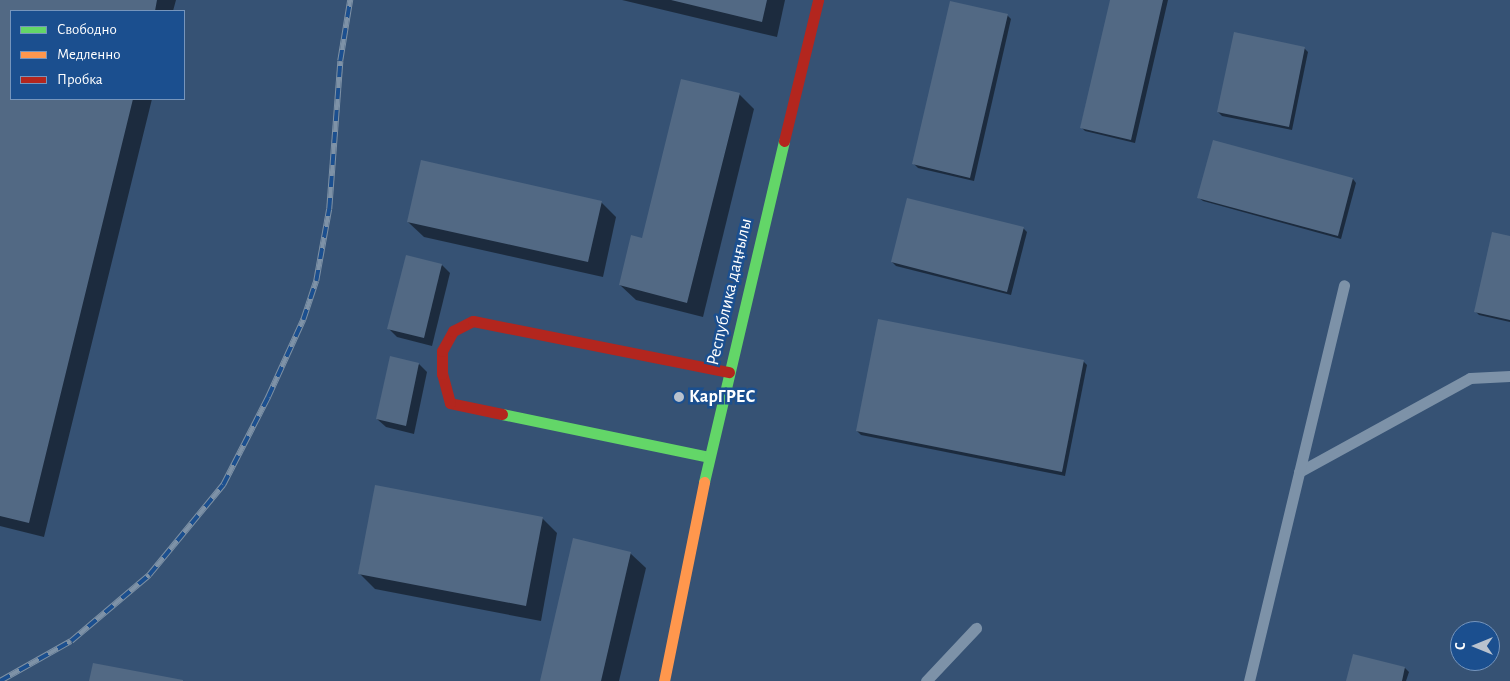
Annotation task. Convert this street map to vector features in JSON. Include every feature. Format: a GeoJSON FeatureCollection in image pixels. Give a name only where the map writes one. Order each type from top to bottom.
{"type":"FeatureCollection","features":[{"type":"Feature","properties":{"kind":"main road","name":"Республика даңғылы"},"geometry":{"type":"LineString","coordinates":[[664,681],[709,457],[818,0]]}},
{"type":"Feature","properties":{"kind":"main road"},"geometry":{"type":"LineString","coordinates":[[709,457],[450,403],[442,374],[442,351],[453,331],[473,321],[729,372]]}},
{"type":"Feature","properties":{"kind":"lane"},"geometry":{"type":"LineString","coordinates":[[1249,681],[1344,285]]}},
{"type":"Feature","properties":{"kind":"lane"},"geometry":{"type":"LineString","coordinates":[[1299,472],[1470,378],[1510,376]]}},
{"type":"Feature","properties":{"kind":"lane"},"geometry":{"type":"LineString","coordinates":[[926,681],[976,628]]}},
{"type":"Feature","properties":{"kind":"building"},"geometry":{"type":"Polygon","coordinates":[[[0,0],[157,0],[155,10],[10,10],[10,100],[133,100],[29,523],[0,516],[0,0]]]}},
{"type":"Feature","properties":{"kind":"building"},"geometry":{"type":"Polygon","coordinates":[[[671,0],[767,0],[762,22],[671,0]]]}},
{"type":"Feature","properties":{"kind":"building"},"geometry":{"type":"Polygon","coordinates":[[[1110,0],[1163,0],[1131,140],[1080,128],[1110,0]]]}},
{"type":"Feature","properties":{"kind":"building"},"geometry":{"type":"Polygon","coordinates":[[[950,1],[1008,14],[970,178],[912,164],[950,1]]]}},
{"type":"Feature","properties":{"kind":"building"},"geometry":{"type":"Polygon","coordinates":[[[1234,32],[1305,47],[1289,127],[1217,112],[1234,32]]]}},
{"type":"Feature","properties":{"kind":"building"},"geometry":{"type":"Polygon","coordinates":[[[681,79],[740,93],[687,303],[619,285],[631,235],[642,238],[681,79]]]}},
{"type":"Feature","properties":{"kind":"building"},"geometry":{"type":"Polygon","coordinates":[[[1213,140],[1353,178],[1338,236],[1197,198],[1213,140]]]}},
{"type":"Feature","properties":{"kind":"building"},"geometry":{"type":"Polygon","coordinates":[[[421,160],[602,201],[588,262],[407,222],[421,160]]]}},
{"type":"Feature","properties":{"kind":"building"},"geometry":{"type":"Polygon","coordinates":[[[907,198],[1024,227],[1007,292],[891,262],[907,198]]]}},
{"type":"Feature","properties":{"kind":"building"},"geometry":{"type":"Polygon","coordinates":[[[1492,232],[1510,236],[1510,320],[1474,312],[1492,232]]]}},
{"type":"Feature","properties":{"kind":"building"},"geometry":{"type":"Polygon","coordinates":[[[406,255],[442,264],[424,338],[387,329],[406,255]]]}},
{"type":"Feature","properties":{"kind":"building"},"geometry":{"type":"Polygon","coordinates":[[[878,319],[1084,360],[1062,472],[856,431],[878,319]]]}},
{"type":"Feature","properties":{"kind":"building"},"geometry":{"type":"Polygon","coordinates":[[[390,356],[419,363],[406,426],[376,419],[390,356]]]}},
{"type":"Feature","properties":{"kind":"building"},"geometry":{"type":"Polygon","coordinates":[[[375,485],[543,517],[526,606],[358,574],[375,485]]]}},
{"type":"Feature","properties":{"kind":"building"},"geometry":{"type":"Polygon","coordinates":[[[573,538],[631,552],[601,681],[540,681],[573,538]]]}},
{"type":"Feature","properties":{"kind":"building"},"geometry":{"type":"Polygon","coordinates":[[[1353,654],[1405,667],[1402,681],[1346,681],[1353,654]]]}},
{"type":"Feature","properties":{"kind":"building"},"geometry":{"type":"Polygon","coordinates":[[[93,663],[183,680],[183,681],[89,681],[93,663]]]}},
{"type":"Feature","properties":{"kind":"railway"},"geometry":{"type":"LineString","coordinates":[[0,681],[71,641],[149,575],[223,485],[268,397],[303,320],[316,281],[329,209],[340,61],[350,0]]}},
{"type":"Feature","properties":{"kind":"traffic: fast"},"geometry":{"type":"LineString","coordinates":[[704,482],[784,141]]}},
{"type":"Feature","properties":{"kind":"traffic: fast"},"geometry":{"type":"LineString","coordinates":[[502,414],[709,457]]}},
{"type":"Feature","properties":{"kind":"traffic: slow"},"geometry":{"type":"LineString","coordinates":[[664,681],[704,482]]}},
{"type":"Feature","properties":{"kind":"traffic: jam"},"geometry":{"type":"LineString","coordinates":[[784,141],[818,0]]}},
{"type":"Feature","properties":{"kind":"traffic: jam"},"geometry":{"type":"LineString","coordinates":[[502,414],[450,403],[442,374],[442,351],[453,331],[473,321],[729,372]]}},
{"type":"Feature","properties":{"kind":"place","name":"КарГРЕС"},"geometry":{"type":"Point","coordinates":[679,397]}}]}
